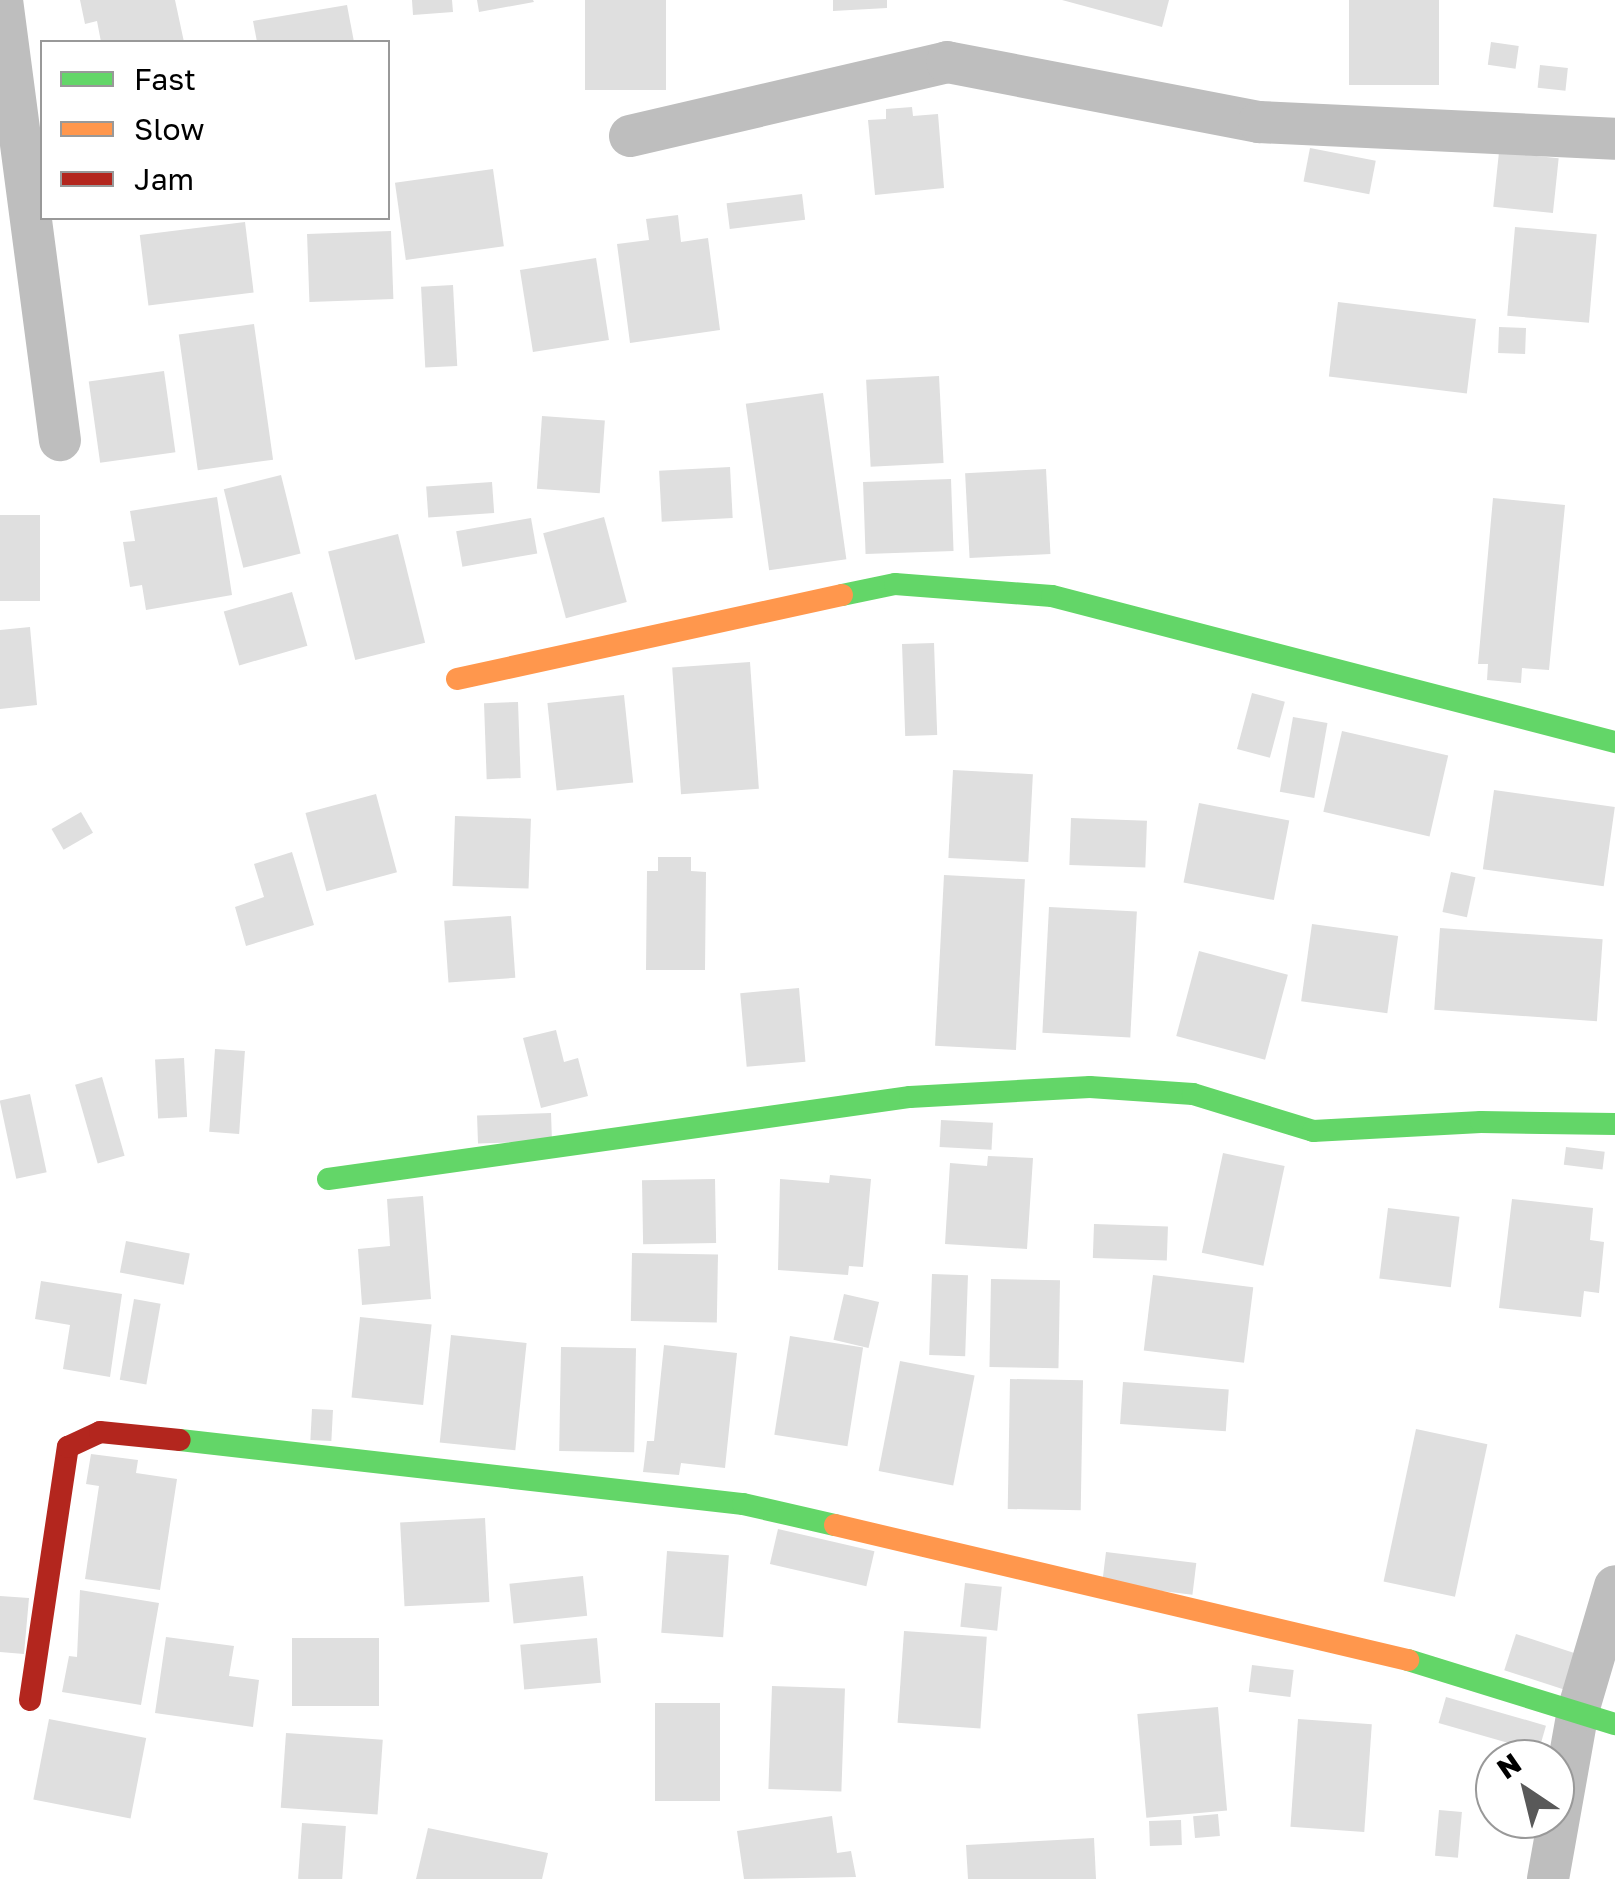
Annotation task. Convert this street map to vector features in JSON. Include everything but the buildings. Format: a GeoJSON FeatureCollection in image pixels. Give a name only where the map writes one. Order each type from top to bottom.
{"type":"FeatureCollection","features":[{"type":"Feature","properties":{"kind":"street"},"geometry":{"type":"LineString","coordinates":[[2,0],[60,440]]}},
{"type":"Feature","properties":{"kind":"street"},"geometry":{"type":"LineString","coordinates":[[630,136],[947,62],[1258,122],[1615,139]]}},
{"type":"Feature","properties":{"kind":"street"},"geometry":{"type":"LineString","coordinates":[[457,678],[894,584],[1052,596],[1615,742]]}},
{"type":"Feature","properties":{"kind":"street"},"geometry":{"type":"LineString","coordinates":[[328,1180],[910,1097],[1090,1088],[1193,1094],[1313,1131],[1481,1122],[1615,1124]]}},
{"type":"Feature","properties":{"kind":"street"},"geometry":{"type":"LineString","coordinates":[[30,1700],[68,1448],[100,1432],[417,1462],[743,1504],[1370,1648],[1597,1718]]}},
{"type":"Feature","properties":{"kind":"street"},"geometry":{"type":"LineString","coordinates":[[1548,1879],[1597,1718],[1615,1586]]}},
{"type":"Feature","properties":{"kind":"traffic: fast"},"geometry":{"type":"LineString","coordinates":[[842,595],[895,584],[1052,596],[1615,742]]}},
{"type":"Feature","properties":{"kind":"traffic: fast"},"geometry":{"type":"LineString","coordinates":[[328,1179],[910,1097],[1090,1087],[1193,1094],[1313,1131],[1481,1122],[1615,1124]]}},
{"type":"Feature","properties":{"kind":"traffic: fast"},"geometry":{"type":"LineString","coordinates":[[180,1440],[743,1504],[835,1525]]}},
{"type":"Feature","properties":{"kind":"traffic: fast"},"geometry":{"type":"LineString","coordinates":[[1408,1660],[1615,1724]]}},
{"type":"Feature","properties":{"kind":"traffic: slow"},"geometry":{"type":"LineString","coordinates":[[457,679],[842,595]]}},
{"type":"Feature","properties":{"kind":"traffic: slow"},"geometry":{"type":"LineString","coordinates":[[835,1525],[1408,1660]]}},
{"type":"Feature","properties":{"kind":"traffic: jam"},"geometry":{"type":"LineString","coordinates":[[30,1700],[68,1447],[100,1432],[180,1440]]}}]}
